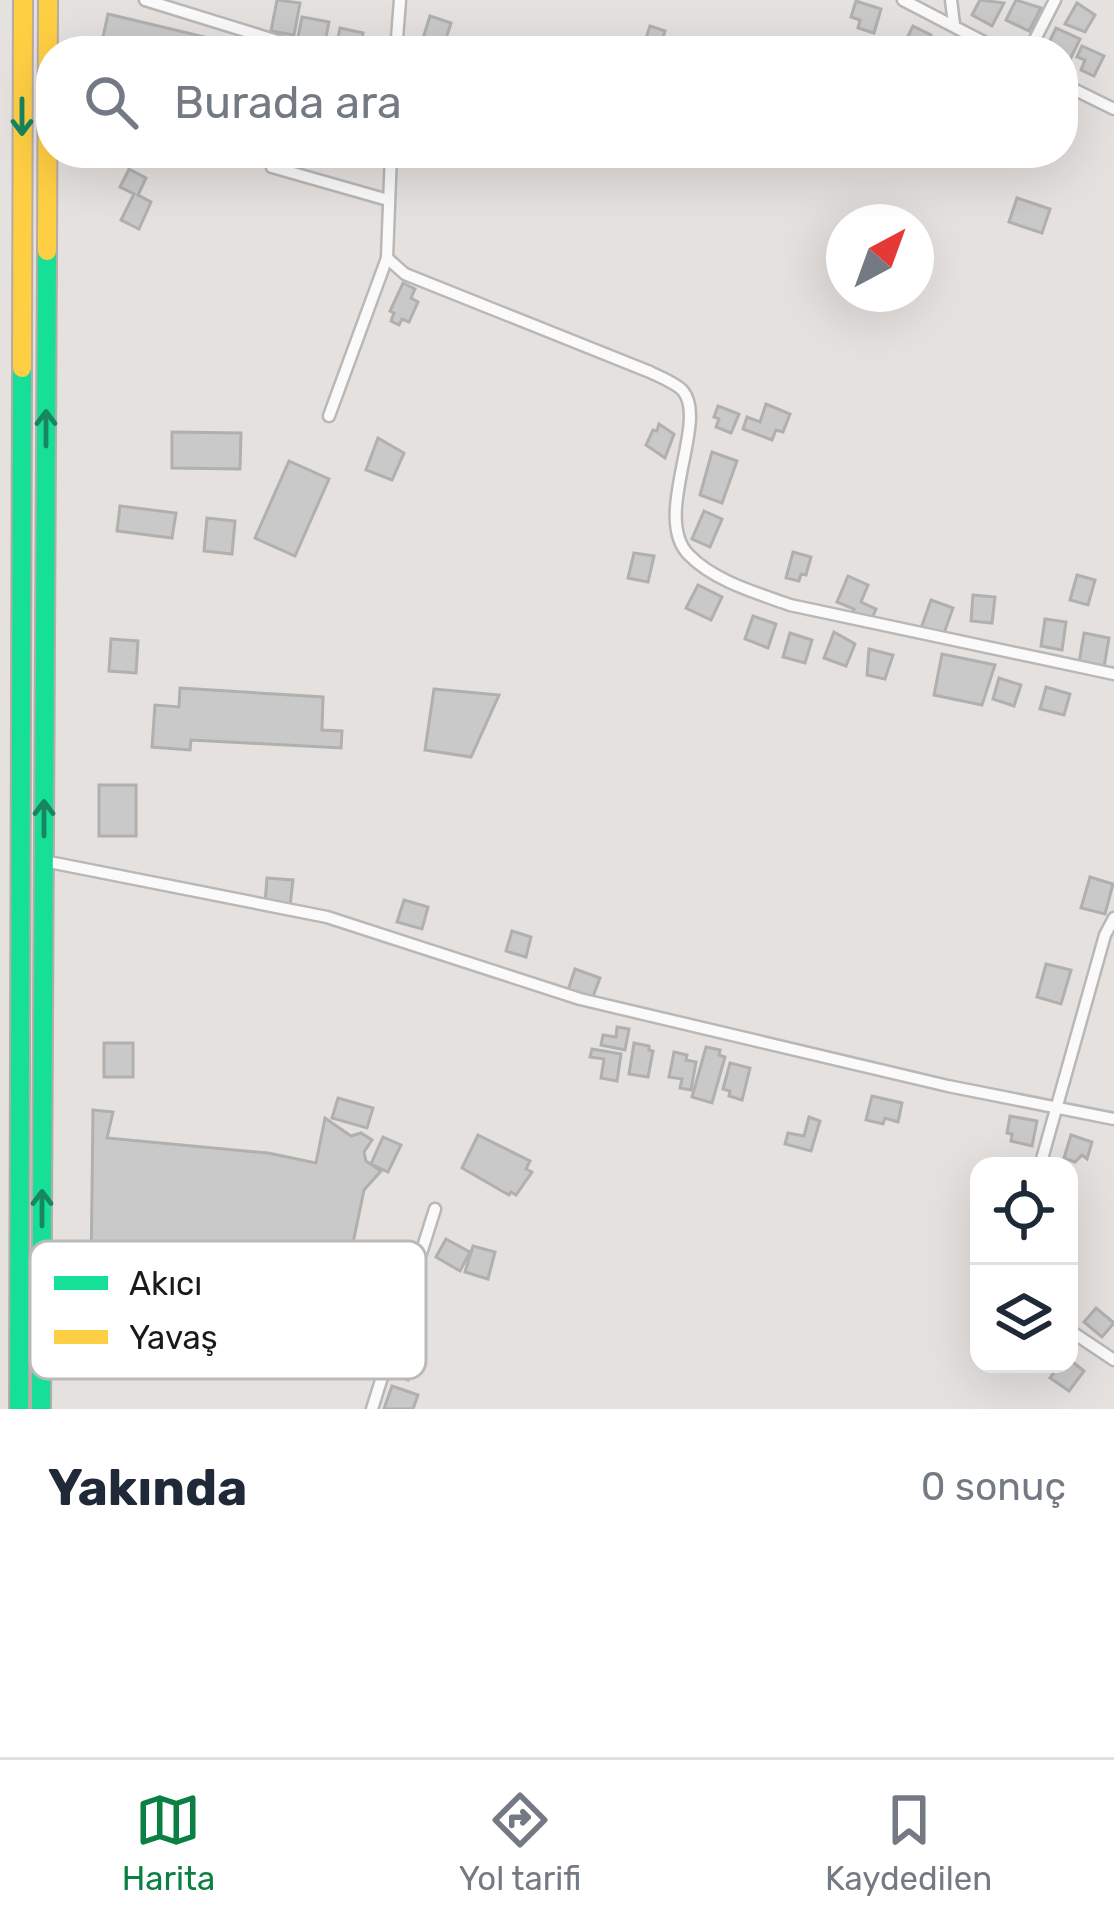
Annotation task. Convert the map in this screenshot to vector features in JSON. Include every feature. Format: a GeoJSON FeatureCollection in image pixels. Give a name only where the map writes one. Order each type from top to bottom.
{"type":"FeatureCollection","features":[{"type":"Feature","properties":{"kind":"highway"},"geometry":{"type":"LineString","coordinates":[[19,1409],[10,1117],[22,0]]}},
{"type":"Feature","properties":{"kind":"highway"},"geometry":{"type":"LineString","coordinates":[[48,0],[48,36]]}},
{"type":"Feature","properties":{"kind":"highway"},"geometry":{"type":"LineString","coordinates":[[42,1241],[47,168]]}},
{"type":"Feature","properties":{"kind":"highway"},"geometry":{"type":"LineString","coordinates":[[41,1379],[41,1409]]}},
{"type":"Feature","properties":{"kind":"street"},"geometry":{"type":"LineString","coordinates":[[145,0],[251,36]]}},
{"type":"Feature","properties":{"kind":"street"},"geometry":{"type":"LineString","coordinates":[[397,36],[400,0]]}},
{"type":"Feature","properties":{"kind":"street"},"geometry":{"type":"LineString","coordinates":[[903,0],[974,36]]}},
{"type":"Feature","properties":{"kind":"street"},"geometry":{"type":"LineString","coordinates":[[951,0],[954,24]]}},
{"type":"Feature","properties":{"kind":"street"},"geometry":{"type":"LineString","coordinates":[[1037,36],[1055,0]]}},
{"type":"Feature","properties":{"kind":"street"},"geometry":{"type":"LineString","coordinates":[[1078,91],[1114,109]]}},
{"type":"Feature","properties":{"kind":"street"},"geometry":{"type":"LineString","coordinates":[[276,168],[388,200]]}},
{"type":"Feature","properties":{"kind":"street"},"geometry":{"type":"LineString","coordinates":[[329,416],[387,258],[390,168]]}},
{"type":"Feature","properties":{"kind":"street"},"geometry":{"type":"LineString","coordinates":[[387,258],[405,274],[650,372],[683,390],[690,407],[676,506],[678,541],[690,557],[744,589],[868,623],[1114,674]]}},
{"type":"Feature","properties":{"kind":"street"},"geometry":{"type":"LineString","coordinates":[[44,862],[327,917],[580,999],[948,1086],[1114,1119]]}},
{"type":"Feature","properties":{"kind":"street"},"geometry":{"type":"LineString","coordinates":[[1043,1157],[1105,935],[1114,918]]}},
{"type":"Feature","properties":{"kind":"street"},"geometry":{"type":"LineString","coordinates":[[425,1241],[435,1209]]}},
{"type":"Feature","properties":{"kind":"street"},"geometry":{"type":"LineString","coordinates":[[1078,1336],[1114,1360]]}},
{"type":"Feature","properties":{"kind":"street"},"geometry":{"type":"LineString","coordinates":[[372,1409],[381,1379]]}},
{"type":"Feature","properties":{"kind":"building"},"geometry":{"type":"Polygon","coordinates":[[[277,0],[300,3],[294,35],[271,31],[277,0]]]}},
{"type":"Feature","properties":{"kind":"building"},"geometry":{"type":"Polygon","coordinates":[[[980,0],[1004,3],[992,26],[972,15],[980,0]]]}},
{"type":"Feature","properties":{"kind":"building"},"geometry":{"type":"Polygon","coordinates":[[[1016,0],[1041,8],[1029,31],[1006,20],[1016,0]]]}},
{"type":"Feature","properties":{"kind":"building"},"geometry":{"type":"Polygon","coordinates":[[[856,1],[881,9],[874,33],[858,28],[860,20],[851,17],[856,1]]]}},
{"type":"Feature","properties":{"kind":"building"},"geometry":{"type":"Polygon","coordinates":[[[1077,3],[1095,15],[1085,32],[1065,24],[1077,3]]]}},
{"type":"Feature","properties":{"kind":"building"},"geometry":{"type":"Polygon","coordinates":[[[108,14],[201,36],[103,36],[108,14]]]}},
{"type":"Feature","properties":{"kind":"building"},"geometry":{"type":"Polygon","coordinates":[[[430,16],[451,23],[447,36],[424,36],[430,16]]]}},
{"type":"Feature","properties":{"kind":"building"},"geometry":{"type":"Polygon","coordinates":[[[302,17],[329,22],[326,36],[298,36],[302,17]]]}},
{"type":"Feature","properties":{"kind":"building"},"geometry":{"type":"Polygon","coordinates":[[[650,26],[665,31],[664,36],[647,36],[650,26]]]}},
{"type":"Feature","properties":{"kind":"building"},"geometry":{"type":"Polygon","coordinates":[[[913,26],[931,35],[930,36],[908,36],[913,26]]]}},
{"type":"Feature","properties":{"kind":"building"},"geometry":{"type":"Polygon","coordinates":[[[340,28],[363,33],[362,36],[338,36],[340,28]]]}},
{"type":"Feature","properties":{"kind":"building"},"geometry":{"type":"Polygon","coordinates":[[[1082,46],[1104,56],[1094,76],[1081,70],[1085,60],[1078,55],[1082,46]]]}},
{"type":"Feature","properties":{"kind":"building"},"geometry":{"type":"Polygon","coordinates":[[[129,169],[146,178],[138,195],[151,202],[139,229],[121,220],[134,194],[120,187],[129,169]]]}},
{"type":"Feature","properties":{"kind":"building"},"geometry":{"type":"Polygon","coordinates":[[[1017,198],[1050,209],[1042,233],[1009,222],[1017,198]]]}},
{"type":"Feature","properties":{"kind":"building"},"geometry":{"type":"Polygon","coordinates":[[[403,283],[415,289],[411,298],[418,302],[409,322],[402,319],[399,325],[391,321],[394,313],[390,311],[403,283]]]}},
{"type":"Feature","properties":{"kind":"building"},"geometry":{"type":"Polygon","coordinates":[[[766,404],[790,414],[783,432],[776,430],[772,440],[743,429],[747,417],[760,422],[766,404]]]}},
{"type":"Feature","properties":{"kind":"building"},"geometry":{"type":"Polygon","coordinates":[[[718,406],[739,414],[731,433],[716,427],[718,406]]]}},
{"type":"Feature","properties":{"kind":"building"},"geometry":{"type":"Polygon","coordinates":[[[659,424],[674,434],[665,458],[646,445],[659,424]]]}},
{"type":"Feature","properties":{"kind":"building"},"geometry":{"type":"Polygon","coordinates":[[[172,432],[241,433],[240,469],[172,468],[172,432]]]}},
{"type":"Feature","properties":{"kind":"building"},"geometry":{"type":"Polygon","coordinates":[[[378,438],[404,453],[392,480],[366,470],[378,438]]]}},
{"type":"Feature","properties":{"kind":"building"},"geometry":{"type":"Polygon","coordinates":[[[712,452],[737,461],[722,503],[700,495],[712,452]]]}},
{"type":"Feature","properties":{"kind":"building"},"geometry":{"type":"Polygon","coordinates":[[[289,461],[329,479],[295,556],[255,538],[289,461]]]}},
{"type":"Feature","properties":{"kind":"building"},"geometry":{"type":"Polygon","coordinates":[[[120,506],[176,513],[172,538],[117,531],[120,506]]]}},
{"type":"Feature","properties":{"kind":"building"},"geometry":{"type":"Polygon","coordinates":[[[704,511],[722,519],[710,547],[692,539],[704,511]]]}},
{"type":"Feature","properties":{"kind":"building"},"geometry":{"type":"Polygon","coordinates":[[[207,518],[235,521],[232,554],[204,551],[207,518]]]}},
{"type":"Feature","properties":{"kind":"building"},"geometry":{"type":"Polygon","coordinates":[[[793,552],[811,557],[799,581],[786,578],[793,552]]]}},
{"type":"Feature","properties":{"kind":"building"},"geometry":{"type":"Polygon","coordinates":[[[634,553],[654,556],[648,582],[628,578],[634,553]]]}},
{"type":"Feature","properties":{"kind":"building"},"geometry":{"type":"Polygon","coordinates":[[[1077,575],[1095,580],[1088,605],[1070,600],[1077,575]]]}},
{"type":"Feature","properties":{"kind":"building"},"geometry":{"type":"Polygon","coordinates":[[[848,576],[868,585],[861,602],[876,609],[870,623],[837,602],[848,576]]]}},
{"type":"Feature","properties":{"kind":"building"},"geometry":{"type":"Polygon","coordinates":[[[698,585],[722,597],[711,620],[686,608],[698,585]]]}},
{"type":"Feature","properties":{"kind":"building"},"geometry":{"type":"Polygon","coordinates":[[[973,595],[995,597],[992,623],[971,621],[973,595]]]}},
{"type":"Feature","properties":{"kind":"building"},"geometry":{"type":"Polygon","coordinates":[[[931,600],[953,608],[943,636],[921,628],[931,600]]]}},
{"type":"Feature","properties":{"kind":"building"},"geometry":{"type":"Polygon","coordinates":[[[753,616],[776,624],[768,648],[745,639],[753,616]]]}},
{"type":"Feature","properties":{"kind":"building"},"geometry":{"type":"Polygon","coordinates":[[[1045,619],[1066,622],[1062,650],[1041,646],[1045,619]]]}},
{"type":"Feature","properties":{"kind":"building"},"geometry":{"type":"Polygon","coordinates":[[[834,632],[855,644],[846,666],[824,658],[834,632]]]}},
{"type":"Feature","properties":{"kind":"building"},"geometry":{"type":"Polygon","coordinates":[[[790,633],[812,640],[805,663],[783,657],[790,633]]]}},
{"type":"Feature","properties":{"kind":"building"},"geometry":{"type":"Polygon","coordinates":[[[1084,633],[1109,638],[1104,667],[1079,663],[1084,633]]]}},
{"type":"Feature","properties":{"kind":"building"},"geometry":{"type":"Polygon","coordinates":[[[111,639],[138,641],[136,673],[109,671],[111,639]]]}},
{"type":"Feature","properties":{"kind":"building"},"geometry":{"type":"Polygon","coordinates":[[[869,649],[893,655],[885,679],[867,675],[869,649]]]}},
{"type":"Feature","properties":{"kind":"building"},"geometry":{"type":"Polygon","coordinates":[[[942,654],[995,665],[982,705],[934,695],[942,654]]]}},
{"type":"Feature","properties":{"kind":"building"},"geometry":{"type":"Polygon","coordinates":[[[999,678],[1021,685],[1014,706],[993,699],[999,678]]]}},
{"type":"Feature","properties":{"kind":"building"},"geometry":{"type":"Polygon","coordinates":[[[1046,687],[1070,694],[1064,715],[1040,709],[1046,687]]]}},
{"type":"Feature","properties":{"kind":"building"},"geometry":{"type":"Polygon","coordinates":[[[180,688],[323,697],[322,730],[342,731],[341,748],[191,740],[190,750],[152,747],[155,705],[179,707],[180,688]]]}},
{"type":"Feature","properties":{"kind":"building"},"geometry":{"type":"Polygon","coordinates":[[[434,689],[499,695],[471,757],[425,750],[434,689]]]}},
{"type":"Feature","properties":{"kind":"building"},"geometry":{"type":"Polygon","coordinates":[[[99,785],[136,785],[136,836],[99,836],[99,785]]]}},
{"type":"Feature","properties":{"kind":"building"},"geometry":{"type":"Polygon","coordinates":[[[1090,877],[1113,884],[1105,914],[1081,908],[1090,877]]]}},
{"type":"Feature","properties":{"kind":"building"},"geometry":{"type":"Polygon","coordinates":[[[267,878],[293,880],[290,906],[265,903],[267,878]]]}},
{"type":"Feature","properties":{"kind":"building"},"geometry":{"type":"Polygon","coordinates":[[[404,900],[428,907],[422,929],[397,922],[404,900]]]}},
{"type":"Feature","properties":{"kind":"building"},"geometry":{"type":"Polygon","coordinates":[[[512,931],[531,937],[526,957],[506,951],[512,931]]]}},
{"type":"Feature","properties":{"kind":"building"},"geometry":{"type":"Polygon","coordinates":[[[1046,964],[1071,970],[1061,1004],[1037,997],[1046,964]]]}},
{"type":"Feature","properties":{"kind":"building"},"geometry":{"type":"Polygon","coordinates":[[[575,969],[600,978],[592,999],[568,990],[575,969]]]}},
{"type":"Feature","properties":{"kind":"building"},"geometry":{"type":"Polygon","coordinates":[[[617,1027],[629,1029],[625,1050],[601,1045],[603,1035],[616,1037],[617,1027]]]}},
{"type":"Feature","properties":{"kind":"building"},"geometry":{"type":"Polygon","coordinates":[[[104,1043],[133,1043],[133,1077],[104,1077],[104,1043]]]}},
{"type":"Feature","properties":{"kind":"building"},"geometry":{"type":"Polygon","coordinates":[[[634,1043],[653,1051],[648,1077],[629,1074],[634,1043]]]}},
{"type":"Feature","properties":{"kind":"building"},"geometry":{"type":"Polygon","coordinates":[[[706,1047],[720,1050],[719,1055],[725,1057],[712,1103],[692,1097],[706,1047]]]}},
{"type":"Feature","properties":{"kind":"building"},"geometry":{"type":"Polygon","coordinates":[[[592,1049],[621,1054],[617,1081],[601,1078],[604,1059],[590,1057],[592,1049]]]}},
{"type":"Feature","properties":{"kind":"building"},"geometry":{"type":"Polygon","coordinates":[[[674,1052],[696,1062],[691,1090],[680,1088],[682,1079],[669,1077],[674,1052]]]}},
{"type":"Feature","properties":{"kind":"building"},"geometry":{"type":"Polygon","coordinates":[[[730,1063],[750,1068],[742,1100],[723,1089],[730,1063]]]}},
{"type":"Feature","properties":{"kind":"building"},"geometry":{"type":"Polygon","coordinates":[[[872,1096],[902,1103],[898,1122],[866,1120],[872,1096]]]}},
{"type":"Feature","properties":{"kind":"building"},"geometry":{"type":"Polygon","coordinates":[[[338,1098],[373,1108],[367,1128],[332,1118],[338,1098]]]}},
{"type":"Feature","properties":{"kind":"building"},"geometry":{"type":"Polygon","coordinates":[[[93,1110],[113,1112],[107,1138],[268,1153],[316,1163],[325,1118],[351,1136],[361,1133],[372,1140],[364,1152],[366,1161],[381,1171],[364,1190],[353,1241],[91,1241],[93,1110]]]}},
{"type":"Feature","properties":{"kind":"building"},"geometry":{"type":"Polygon","coordinates":[[[1010,1116],[1037,1121],[1032,1146],[1011,1141],[1012,1134],[1007,1133],[1010,1116]]]}},
{"type":"Feature","properties":{"kind":"building"},"geometry":{"type":"Polygon","coordinates":[[[809,1117],[820,1121],[811,1151],[785,1144],[788,1133],[804,1136],[809,1117]]]}},
{"type":"Feature","properties":{"kind":"building"},"geometry":{"type":"Polygon","coordinates":[[[478,1135],[530,1161],[526,1169],[532,1172],[516,1195],[462,1168],[478,1135]]]}},
{"type":"Feature","properties":{"kind":"building"},"geometry":{"type":"Polygon","coordinates":[[[1071,1135],[1092,1142],[1087,1159],[1064,1157],[1071,1135]]]}},
{"type":"Feature","properties":{"kind":"building"},"geometry":{"type":"Polygon","coordinates":[[[383,1137],[401,1145],[388,1172],[371,1164],[383,1137]]]}},
{"type":"Feature","properties":{"kind":"building"},"geometry":{"type":"Polygon","coordinates":[[[446,1239],[470,1252],[460,1271],[436,1257],[446,1239]]]}},
{"type":"Feature","properties":{"kind":"building"},"geometry":{"type":"Polygon","coordinates":[[[473,1246],[495,1252],[488,1279],[465,1272],[473,1246]]]}},
{"type":"Feature","properties":{"kind":"building"},"geometry":{"type":"Polygon","coordinates":[[[1096,1308],[1114,1323],[1102,1337],[1084,1322],[1096,1308]]]}},
{"type":"Feature","properties":{"kind":"building"},"geometry":{"type":"Polygon","coordinates":[[[1078,1366],[1084,1371],[1069,1391],[1050,1378],[1054,1373],[1078,1373],[1078,1366]]]}},
{"type":"Feature","properties":{"kind":"building"},"geometry":{"type":"Polygon","coordinates":[[[392,1386],[418,1395],[413,1409],[384,1409],[392,1386]]]}},
{"type":"Feature","properties":{"kind":"traffic: fast"},"geometry":{"type":"LineString","coordinates":[[42,1241],[47,251]]}},
{"type":"Feature","properties":{"kind":"traffic: fast"},"geometry":{"type":"LineString","coordinates":[[19,1409],[22,368]]}},
{"type":"Feature","properties":{"kind":"traffic: fast"},"geometry":{"type":"LineString","coordinates":[[41,1379],[41,1409]]}},
{"type":"Feature","properties":{"kind":"traffic: slow"},"geometry":{"type":"LineString","coordinates":[[22,368],[23,0]]}},
{"type":"Feature","properties":{"kind":"traffic: slow"},"geometry":{"type":"LineString","coordinates":[[48,0],[48,36]]}},
{"type":"Feature","properties":{"kind":"traffic: slow"},"geometry":{"type":"LineString","coordinates":[[47,168],[47,251]]}}]}
